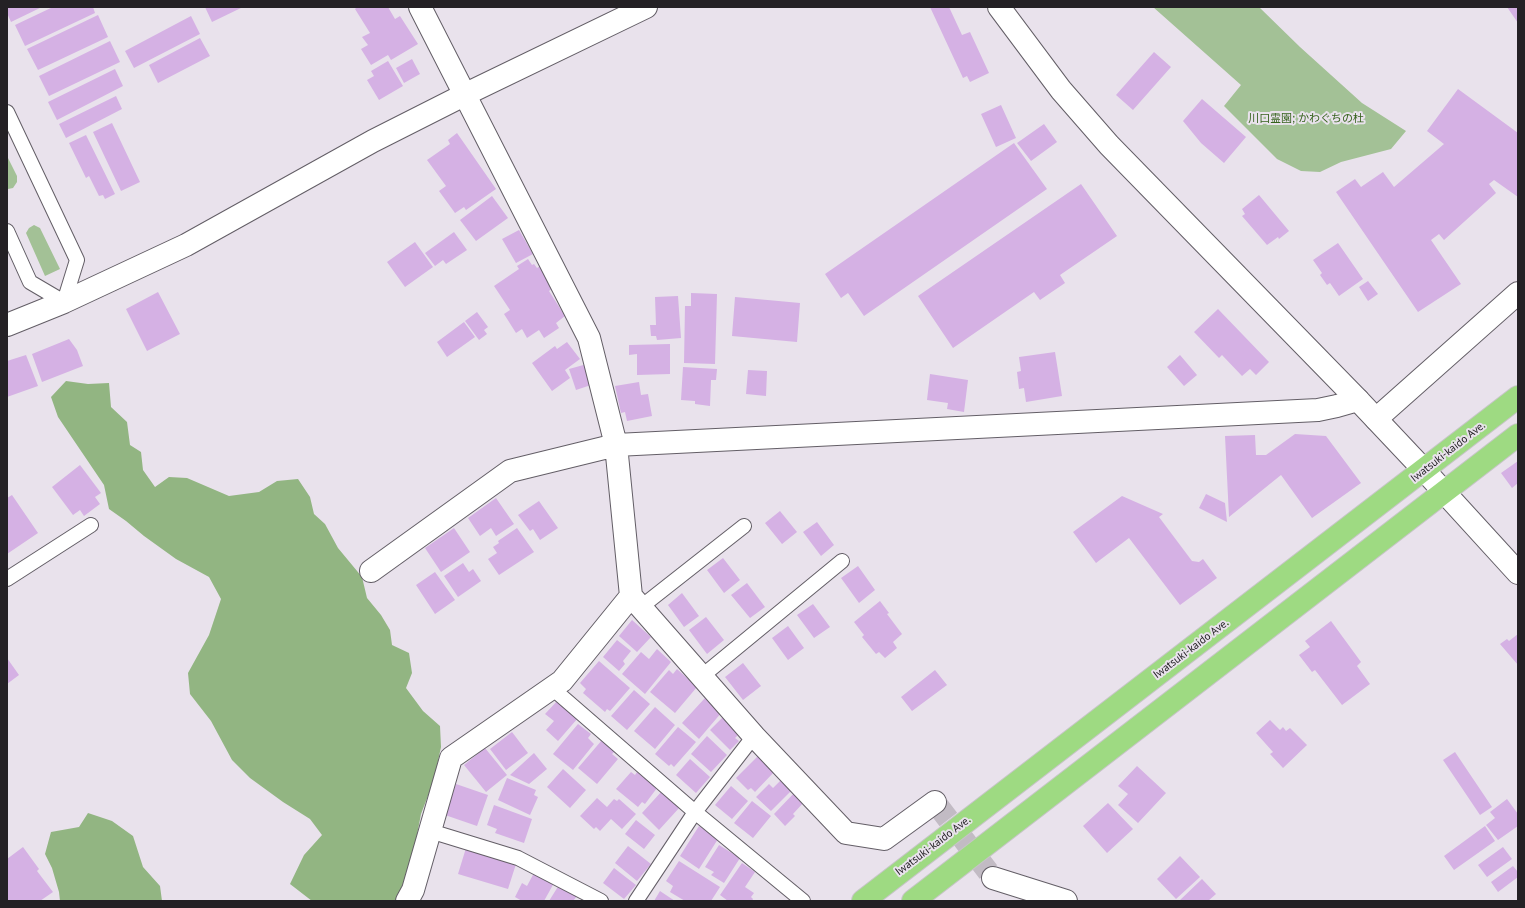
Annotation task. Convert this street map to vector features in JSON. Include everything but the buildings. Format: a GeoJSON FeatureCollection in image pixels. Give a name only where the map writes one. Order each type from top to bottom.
{"type":"FeatureCollection","features":[{"type":"Feature","properties":{"kind":"highway","name":"Iwatsuki-kaido Ave."},"geometry":{"type":"LineString","coordinates":[[863,901],[1518,397]]}},
{"type":"Feature","properties":{"kind":"highway"},"geometry":{"type":"LineString","coordinates":[[912,901],[1518,435]]}},
{"type":"Feature","properties":{"kind":"street"},"geometry":{"type":"LineString","coordinates":[[420,7],[466,94],[589,338],[616,445],[636,601],[754,736],[846,833],[884,839],[935,802]]}},
{"type":"Feature","properties":{"kind":"street"},"geometry":{"type":"LineString","coordinates":[[7,325],[64,302],[186,245],[373,141],[466,94],[646,7]]}},
{"type":"Feature","properties":{"kind":"street"},"geometry":{"type":"LineString","coordinates":[[999,7],[1061,90],[1109,145],[1358,400],[1444,491],[1518,573]]}},
{"type":"Feature","properties":{"kind":"street"},"geometry":{"type":"LineString","coordinates":[[1376,419],[1518,293]]}},
{"type":"Feature","properties":{"kind":"street"},"geometry":{"type":"LineString","coordinates":[[371,571],[510,471],[616,445],[1318,410],[1358,400]]}},
{"type":"Feature","properties":{"kind":"street"},"geometry":{"type":"LineString","coordinates":[[407,901],[413,890],[451,758],[562,681],[636,601]]}},
{"type":"Feature","properties":{"kind":"street"},"geometry":{"type":"LineString","coordinates":[[993,878],[1066,901]]}},
{"type":"Feature","properties":{"kind":"lane"},"geometry":{"type":"LineString","coordinates":[[7,112],[77,260],[64,302],[30,282],[7,231]]}},
{"type":"Feature","properties":{"kind":"lane"},"geometry":{"type":"LineString","coordinates":[[7,579],[91,525]]}},
{"type":"Feature","properties":{"kind":"lane"},"geometry":{"type":"LineString","coordinates":[[636,601],[744,526]]}},
{"type":"Feature","properties":{"kind":"lane"},"geometry":{"type":"LineString","coordinates":[[701,677],[842,561]]}},
{"type":"Feature","properties":{"kind":"lane"},"geometry":{"type":"LineString","coordinates":[[552,688],[695,812],[803,901]]}},
{"type":"Feature","properties":{"kind":"lane"},"geometry":{"type":"LineString","coordinates":[[636,901],[695,812],[754,736]]}},
{"type":"Feature","properties":{"kind":"lane"},"geometry":{"type":"LineString","coordinates":[[430,831],[518,858],[601,901]]}},
{"type":"Feature","properties":{"kind":"green space","name":"川口霊園; かわぐちの杜"},"geometry":{"type":"Polygon","coordinates":[[[1153,7],[1259,7],[1300,47],[1362,103],[1406,131],[1391,149],[1341,162],[1320,172],[1301,171],[1277,159],[1224,106],[1241,85],[1153,7]]]}},
{"type":"Feature","properties":{"kind":"green space"},"geometry":{"type":"Polygon","coordinates":[[[7,156],[17,176],[17,182],[13,188],[8,189],[7,156]]]}},
{"type":"Feature","properties":{"kind":"green space"},"geometry":{"type":"Polygon","coordinates":[[[34,225],[40,228],[60,269],[45,276],[26,233],[29,228],[34,225]]]}},
{"type":"Feature","properties":{"kind":"green space"},"geometry":{"type":"Polygon","coordinates":[[[66,381],[88,384],[109,383],[111,407],[127,422],[130,445],[141,452],[143,470],[155,487],[169,477],[187,478],[229,496],[259,492],[277,481],[298,479],[310,497],[314,514],[325,524],[338,548],[362,577],[367,598],[381,615],[390,630],[392,645],[409,653],[412,673],[406,688],[423,711],[440,726],[441,747],[434,780],[421,814],[412,861],[396,901],[312,901],[290,884],[304,855],[322,835],[310,819],[250,778],[232,760],[211,721],[190,694],[188,673],[209,635],[221,599],[209,577],[176,559],[109,509],[104,485],[58,417],[51,397],[66,381]]]}},
{"type":"Feature","properties":{"kind":"green space"},"geometry":{"type":"Polygon","coordinates":[[[88,813],[112,821],[133,836],[143,867],[160,886],[162,901],[60,901],[52,868],[45,854],[51,832],[79,827],[88,813]]]}},
{"type":"Feature","properties":{"kind":"tunnel"},"geometry":{"type":"LineString","coordinates":[[935,802],[993,878]]}}]}
